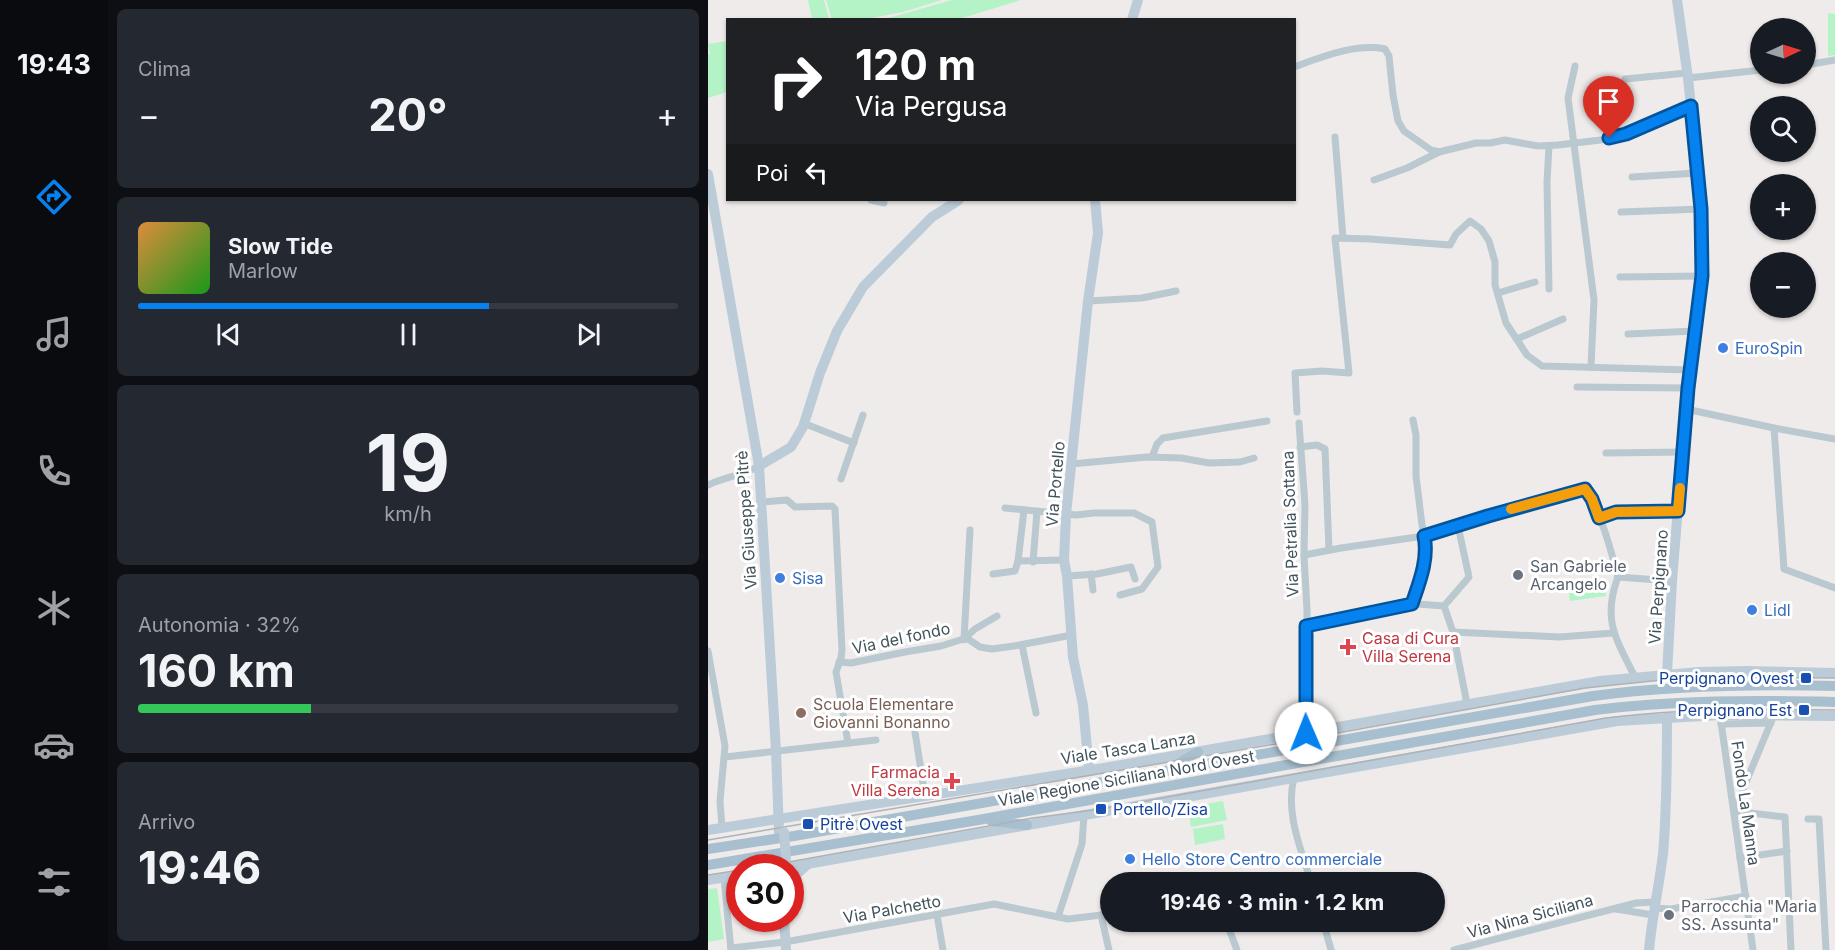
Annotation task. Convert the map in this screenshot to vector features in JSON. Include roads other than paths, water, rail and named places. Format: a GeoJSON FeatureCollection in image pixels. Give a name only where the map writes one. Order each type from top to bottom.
{"type":"FeatureCollection","features":[{"type":"Feature","properties":{"kind":"main road","name":"Viale Regione Siciliana Nord Ovest"},"geometry":{"type":"LineString","coordinates":[[708,849],[1610,693],[1727,685],[1835,686]]}},
{"type":"Feature","properties":{"kind":"main road","name":"Viale Regione Siciliana Nord Ovest"},"geometry":{"type":"LineString","coordinates":[[708,865],[978,820],[1595,710],[1701,701],[1835,702]]}},
{"type":"Feature","properties":{"kind":"main road"},"geometry":{"type":"LineString","coordinates":[[1167,771],[1198,752]]}},
{"type":"Feature","properties":{"kind":"main road"},"geometry":{"type":"LineString","coordinates":[[978,820],[1027,825]]}},
{"type":"Feature","properties":{"kind":"street"},"geometry":{"type":"LineString","coordinates":[[1133,18],[1138,0]]}},
{"type":"Feature","properties":{"kind":"street","name":"Via Perpignano"},"geometry":{"type":"LineString","coordinates":[[1667,674],[1686,409],[1702,276],[1698,173],[1677,0]]}},
{"type":"Feature","properties":{"kind":"street"},"geometry":{"type":"LineString","coordinates":[[1296,66],[1353,49],[1376,47],[1385,49],[1389,56],[1398,121],[1404,131],[1431,150],[1439,152]]}},
{"type":"Feature","properties":{"kind":"street"},"geometry":{"type":"LineString","coordinates":[[1816,63],[1835,60]]}},
{"type":"Feature","properties":{"kind":"street"},"geometry":{"type":"LineString","coordinates":[[1575,66],[1568,98],[1594,300],[1591,367]]}},
{"type":"Feature","properties":{"kind":"street"},"geometry":{"type":"LineString","coordinates":[[1625,79],[1750,71]]}},
{"type":"Feature","properties":{"kind":"street"},"geometry":{"type":"LineString","coordinates":[[1374,180],[1400,171],[1439,152],[1476,142],[1490,143],[1505,140],[1538,146],[1573,143],[1626,134],[1691,106]]}},
{"type":"Feature","properties":{"kind":"street"},"geometry":{"type":"LineString","coordinates":[[1335,137],[1343,238]]}},
{"type":"Feature","properties":{"kind":"street"},"geometry":{"type":"LineString","coordinates":[[1549,146],[1547,182],[1550,289]]}},
{"type":"Feature","properties":{"kind":"street"},"geometry":{"type":"LineString","coordinates":[[1632,177],[1698,173]]}},
{"type":"Feature","properties":{"kind":"street","name":"Via Giuseppe Pitrè"},"geometry":{"type":"LineString","coordinates":[[708,174],[759,466],[778,819],[784,854]]}},
{"type":"Feature","properties":{"kind":"street"},"geometry":{"type":"LineString","coordinates":[[875,201],[884,203]]}},
{"type":"Feature","properties":{"kind":"street"},"geometry":{"type":"LineString","coordinates":[[708,485],[752,470],[791,447],[802,427],[837,332],[863,287],[932,216],[956,201]]}},
{"type":"Feature","properties":{"kind":"street","name":"Via Portello"},"geometry":{"type":"LineString","coordinates":[[1089,770],[1083,705],[1073,657],[1070,576],[1064,560],[1071,464],[1088,301],[1098,233],[1095,201]]}},
{"type":"Feature","properties":{"kind":"street"},"geometry":{"type":"LineString","coordinates":[[1621,212],[1701,209]]}},
{"type":"Feature","properties":{"kind":"street"},"geometry":{"type":"LineString","coordinates":[[1297,412],[1295,373],[1348,372],[1335,238],[1450,245],[1456,234],[1470,221],[1481,229],[1489,241],[1495,262],[1495,285],[1506,323],[1527,355],[1542,366],[1690,370]]}},
{"type":"Feature","properties":{"kind":"street"},"geometry":{"type":"LineString","coordinates":[[1620,277],[1702,276]]}},
{"type":"Feature","properties":{"kind":"street"},"geometry":{"type":"LineString","coordinates":[[1498,294],[1535,282]]}},
{"type":"Feature","properties":{"kind":"street"},"geometry":{"type":"LineString","coordinates":[[1088,301],[1142,298],[1176,291]]}},
{"type":"Feature","properties":{"kind":"street"},"geometry":{"type":"LineString","coordinates":[[1517,339],[1563,320]]}},
{"type":"Feature","properties":{"kind":"street"},"geometry":{"type":"LineString","coordinates":[[1628,334],[1695,331]]}},
{"type":"Feature","properties":{"kind":"street"},"geometry":{"type":"LineString","coordinates":[[1577,387],[1688,388]]}},
{"type":"Feature","properties":{"kind":"street"},"geometry":{"type":"LineString","coordinates":[[1686,409],[1835,439]]}},
{"type":"Feature","properties":{"kind":"street"},"geometry":{"type":"LineString","coordinates":[[842,479],[863,415]]}},
{"type":"Feature","properties":{"kind":"street"},"geometry":{"type":"LineString","coordinates":[[1412,604],[1422,571],[1426,545],[1416,476],[1416,435],[1413,420]]}},
{"type":"Feature","properties":{"kind":"street"},"geometry":{"type":"LineString","coordinates":[[1152,457],[1157,444],[1163,438],[1267,422]]}},
{"type":"Feature","properties":{"kind":"street"},"geometry":{"type":"LineString","coordinates":[[803,423],[854,443]]}},
{"type":"Feature","properties":{"kind":"street","name":"Via Petralia Sottana"},"geometry":{"type":"LineString","coordinates":[[1299,423],[1305,505],[1306,733]]}},
{"type":"Feature","properties":{"kind":"street"},"geometry":{"type":"LineString","coordinates":[[1774,428],[1784,569],[1835,588]]}},
{"type":"Feature","properties":{"kind":"street"},"geometry":{"type":"LineString","coordinates":[[1300,447],[1317,445],[1325,449],[1329,550]]}},
{"type":"Feature","properties":{"kind":"street"},"geometry":{"type":"LineString","coordinates":[[1606,453],[1684,452]]}},
{"type":"Feature","properties":{"kind":"street"},"geometry":{"type":"LineString","coordinates":[[1071,464],[1152,457],[1181,458],[1209,463],[1239,462],[1254,458]]}},
{"type":"Feature","properties":{"kind":"street"},"geometry":{"type":"LineString","coordinates":[[1304,555],[1424,536],[1585,489],[1592,499],[1607,538],[1618,577],[1612,593],[1610,617],[1614,633],[1635,677]]}},
{"type":"Feature","properties":{"kind":"street"},"geometry":{"type":"LineString","coordinates":[[762,502],[787,500],[795,507],[832,506],[834,508],[842,650],[836,672],[848,743]]}},
{"type":"Feature","properties":{"kind":"street"},"geometry":{"type":"LineString","coordinates":[[1005,508],[1066,515],[1134,513],[1152,522],[1158,567],[1142,589],[1120,595]]}},
{"type":"Feature","properties":{"kind":"street"},"geometry":{"type":"LineString","coordinates":[[993,574],[1015,571],[1024,510]]}},
{"type":"Feature","properties":{"kind":"street"},"geometry":{"type":"LineString","coordinates":[[1033,562],[1037,511]]}},
{"type":"Feature","properties":{"kind":"street"},"geometry":{"type":"LineString","coordinates":[[1599,518],[1616,512],[1678,511]]}},
{"type":"Feature","properties":{"kind":"street"},"geometry":{"type":"LineString","coordinates":[[1444,606],[1469,577],[1458,526]]}},
{"type":"Feature","properties":{"kind":"street"},"geometry":{"type":"LineString","coordinates":[[966,639],[970,530]]}},
{"type":"Feature","properties":{"kind":"street"},"geometry":{"type":"LineString","coordinates":[[1018,561],[1064,560]]}},
{"type":"Feature","properties":{"kind":"street"},"geometry":{"type":"LineString","coordinates":[[1070,576],[1131,567],[1135,579]]}},
{"type":"Feature","properties":{"kind":"street"},"geometry":{"type":"LineString","coordinates":[[1091,574],[1093,590]]}},
{"type":"Feature","properties":{"kind":"street"},"geometry":{"type":"LineString","coordinates":[[1618,577],[1672,581]]}},
{"type":"Feature","properties":{"kind":"street"},"geometry":{"type":"LineString","coordinates":[[1306,626],[1412,604],[1444,606]]}},
{"type":"Feature","properties":{"kind":"street"},"geometry":{"type":"LineString","coordinates":[[1444,606],[1454,632],[1467,704],[1570,685],[1667,674],[1747,671],[1835,673]]}},
{"type":"Feature","properties":{"kind":"street"},"geometry":{"type":"LineString","coordinates":[[966,639],[975,629],[997,616]]}},
{"type":"Feature","properties":{"kind":"street"},"geometry":{"type":"LineString","coordinates":[[1454,632],[1559,637],[1614,633]]}},
{"type":"Feature","properties":{"kind":"street"},"geometry":{"type":"LineString","coordinates":[[966,639],[980,647],[992,649],[1072,635]]}},
{"type":"Feature","properties":{"kind":"street","name":"Via del fondo"},"geometry":{"type":"LineString","coordinates":[[839,662],[851,663],[966,639]]}},
{"type":"Feature","properties":{"kind":"street"},"geometry":{"type":"LineString","coordinates":[[1022,645],[1036,713]]}},
{"type":"Feature","properties":{"kind":"street"},"geometry":{"type":"LineString","coordinates":[[708,651],[725,746],[720,801],[722,828]]}},
{"type":"Feature","properties":{"kind":"street","name":"Viale Tasca Lanza"},"geometry":{"type":"LineString","coordinates":[[794,817],[1198,752],[1467,704]]}},
{"type":"Feature","properties":{"kind":"street","name":"Viale Regione Siciliana Nord Ovest"},"geometry":{"type":"LineString","coordinates":[[804,864],[1587,725],[1667,717],[1772,719],[1835,716]]}},
{"type":"Feature","properties":{"kind":"street"},"geometry":{"type":"LineString","coordinates":[[1649,950],[1662,856],[1667,796],[1667,717]]}},
{"type":"Feature","properties":{"kind":"street","name":"Fondo La Manna"},"geometry":{"type":"LineString","coordinates":[[1721,719],[1753,950]]}},
{"type":"Feature","properties":{"kind":"street"},"geometry":{"type":"LineString","coordinates":[[1772,719],[1734,811],[1785,817],[1791,950]]}},
{"type":"Feature","properties":{"kind":"street"},"geometry":{"type":"LineString","coordinates":[[915,732],[926,796]]}},
{"type":"Feature","properties":{"kind":"street"},"geometry":{"type":"LineString","coordinates":[[725,757],[876,740]]}},
{"type":"Feature","properties":{"kind":"street"},"geometry":{"type":"LineString","coordinates":[[1294,778],[1291,793],[1294,824],[1308,872]]}},
{"type":"Feature","properties":{"kind":"street"},"geometry":{"type":"LineString","coordinates":[[1058,916],[1082,844],[1084,815]]}},
{"type":"Feature","properties":{"kind":"street"},"geometry":{"type":"LineString","coordinates":[[708,830],[794,817]]}},
{"type":"Feature","properties":{"kind":"street"},"geometry":{"type":"LineString","coordinates":[[781,832],[794,817]]}},
{"type":"Feature","properties":{"kind":"street"},"geometry":{"type":"LineString","coordinates":[[1808,819],[1819,819],[1826,950]]}},
{"type":"Feature","properties":{"kind":"street"},"geometry":{"type":"LineString","coordinates":[[1740,858],[1787,851]]}},
{"type":"Feature","properties":{"kind":"street"},"geometry":{"type":"LineString","coordinates":[[804,868],[808,864]]}},
{"type":"Feature","properties":{"kind":"street"},"geometry":{"type":"LineString","coordinates":[[708,880],[724,878],[731,949]]}},
{"type":"Feature","properties":{"kind":"street"},"geometry":{"type":"LineString","coordinates":[[1654,909],[1671,909],[1746,896]]}},
{"type":"Feature","properties":{"kind":"street","name":"Via Nina Siciliana"},"geometry":{"type":"LineString","coordinates":[[1454,950],[1492,945],[1636,903],[1654,909]]}},
{"type":"Feature","properties":{"kind":"street","name":"Via Palchetto"},"geometry":{"type":"LineString","coordinates":[[731,949],[785,946],[994,904],[1068,919],[1100,915]]}},
{"type":"Feature","properties":{"kind":"street","name":"Via Nina Siciliana"},"geometry":{"type":"LineString","coordinates":[[1614,909],[1654,909]]}},
{"type":"Feature","properties":{"kind":"street"},"geometry":{"type":"LineString","coordinates":[[937,915],[944,950]]}},
{"type":"Feature","properties":{"kind":"street"},"geometry":{"type":"LineString","coordinates":[[1105,932],[1109,950]]}},
{"type":"Feature","properties":{"kind":"street"},"geometry":{"type":"LineString","coordinates":[[1230,932],[1237,950]]}},
{"type":"Feature","properties":{"kind":"street"},"geometry":{"type":"LineString","coordinates":[[1326,932],[1331,950]]}},
{"type":"Feature","properties":{"kind":"tram line"},"geometry":{"type":"LineString","coordinates":[[708,840],[1299,740],[1585,688],[1691,677],[1835,678]]}},
{"type":"Feature","properties":{"kind":"tram line"},"geometry":{"type":"LineString","coordinates":[[804,859],[1033,818],[1101,809],[1606,718],[1749,709],[1835,710]]}},
{"type":"Feature","properties":{"kind":"tram line"},"geometry":{"type":"LineString","coordinates":[[708,875],[726,872]]}},
{"type":"Feature","properties":{"kind":"place","name":"EuroSpin"},"geometry":{"type":"Point","coordinates":[1723,348]}},
{"type":"Feature","properties":{"kind":"place","name":"San Gabriele Arcangelo"},"geometry":{"type":"Point","coordinates":[1518,575]}},
{"type":"Feature","properties":{"kind":"place","name":"Sisa"},"geometry":{"type":"Point","coordinates":[780,578]}},
{"type":"Feature","properties":{"kind":"place","name":"Lidl"},"geometry":{"type":"Point","coordinates":[1752,610]}},
{"type":"Feature","properties":{"kind":"place","name":"Casa di Cura Villa Serena"},"geometry":{"type":"Point","coordinates":[1348,647]}},
{"type":"Feature","properties":{"kind":"place","name":"Perpignano Ovest"},"geometry":{"type":"Point","coordinates":[1806,678]}},
{"type":"Feature","properties":{"kind":"place","name":"Perpignano Est"},"geometry":{"type":"Point","coordinates":[1804,710]}},
{"type":"Feature","properties":{"kind":"place","name":"Scuola Elementare Giovanni Bonanno"},"geometry":{"type":"Point","coordinates":[801,713]}},
{"type":"Feature","properties":{"kind":"place","name":"Farmacia Villa Serena"},"geometry":{"type":"Point","coordinates":[952,781]}},
{"type":"Feature","properties":{"kind":"place","name":"Portello/Zisa"},"geometry":{"type":"Point","coordinates":[1101,809]}},
{"type":"Feature","properties":{"kind":"place","name":"Pitrè Ovest"},"geometry":{"type":"Point","coordinates":[808,824]}},
{"type":"Feature","properties":{"kind":"place","name":"Hello Store Centro commerciale"},"geometry":{"type":"Point","coordinates":[1130,859]}},
{"type":"Feature","properties":{"kind":"place","name":"Parrocchia \"Maria SS. Assunta\""},"geometry":{"type":"Point","coordinates":[1669,915]}}]}
